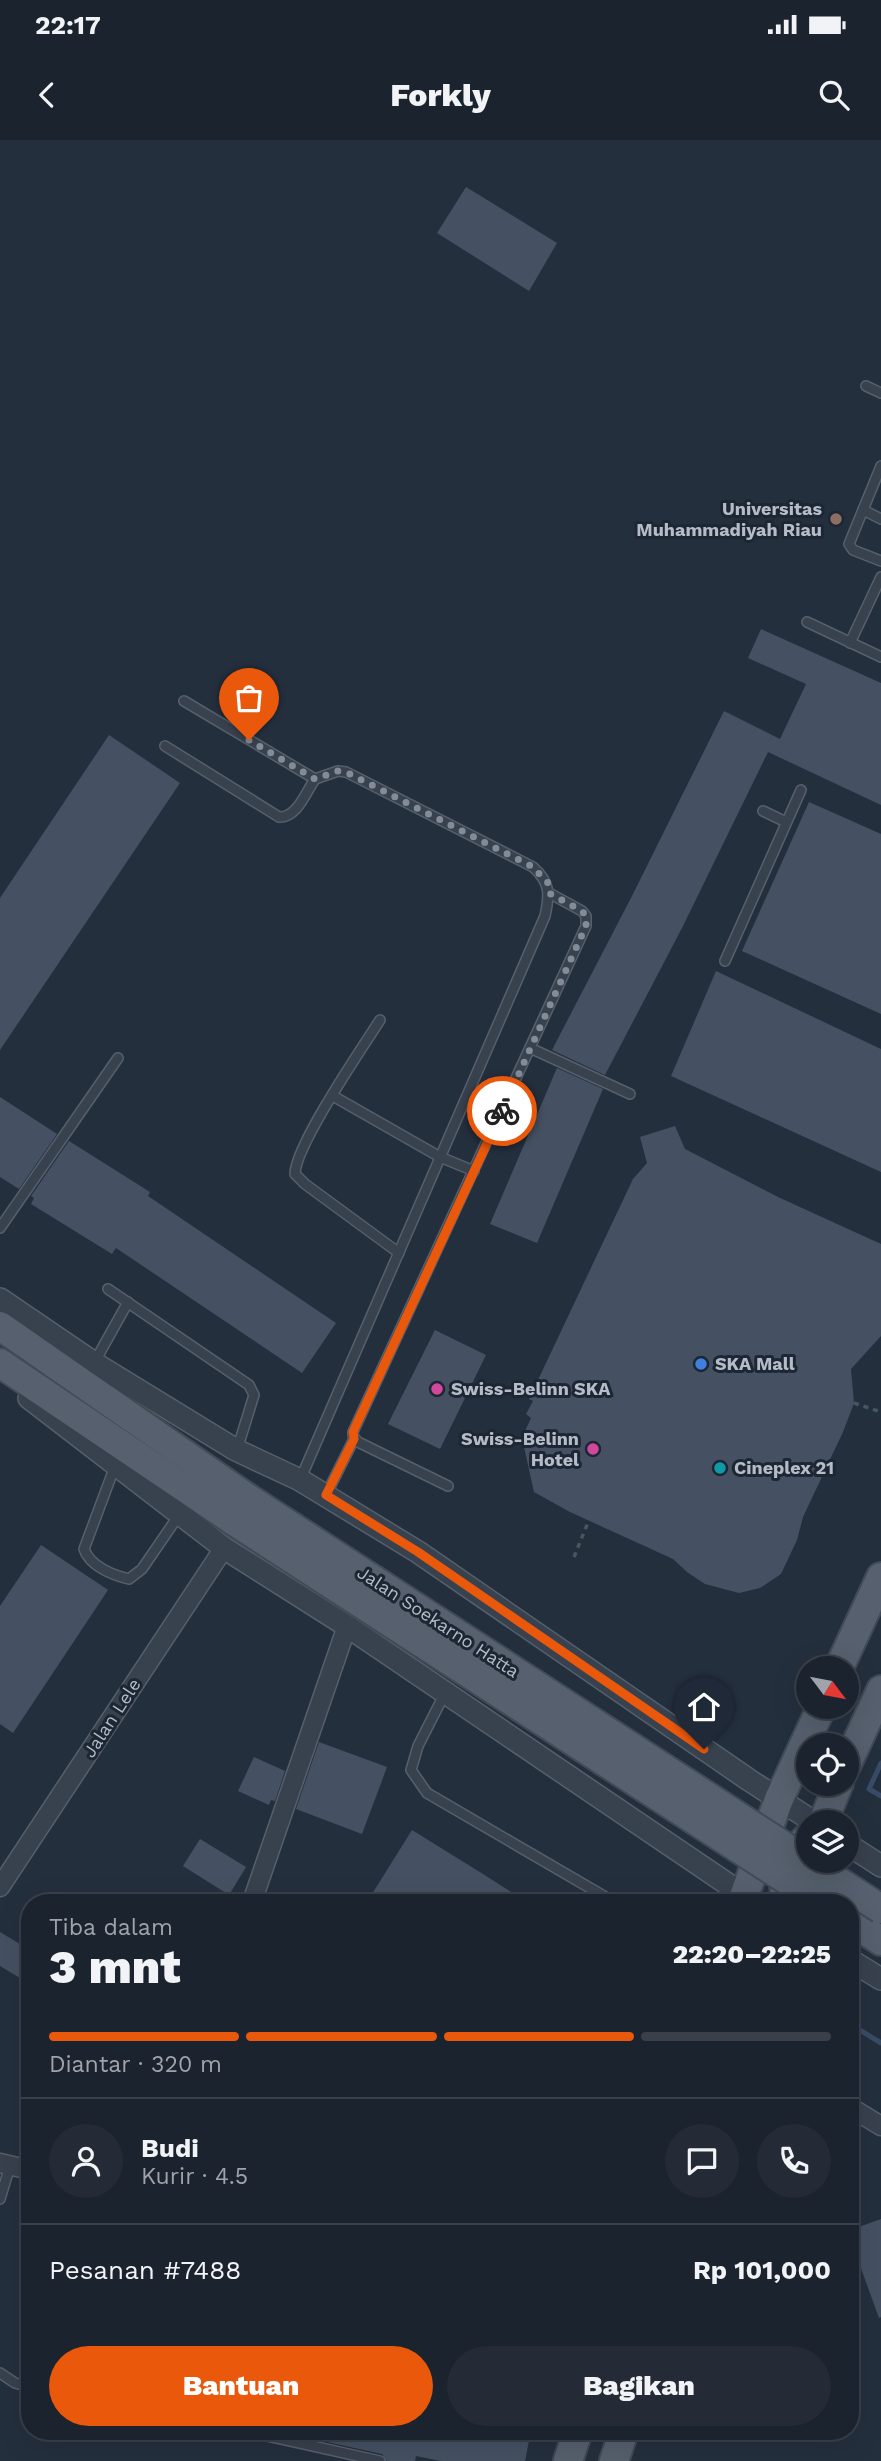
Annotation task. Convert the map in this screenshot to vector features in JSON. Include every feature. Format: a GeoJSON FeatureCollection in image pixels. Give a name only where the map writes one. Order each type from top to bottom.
{"type":"FeatureCollection","features":[{"type":"Feature","properties":{"kind":"main road","name":"Jalan Soekarno Hatta"},"geometry":{"type":"LineString","coordinates":[[0,1326],[240,1509],[809,1894]]}},
{"type":"Feature","properties":{"kind":"main road","name":"Jalan Soekarno Hatta"},"geometry":{"type":"LineString","coordinates":[[0,1363],[240,1509],[857,1894]]}},
{"type":"Feature","properties":{"kind":"main road"},"geometry":{"type":"LineString","coordinates":[[845,1656],[881,1577]]}},
{"type":"Feature","properties":{"kind":"main road"},"geometry":{"type":"LineString","coordinates":[[859,1738],[881,1690]]}},
{"type":"Feature","properties":{"kind":"main road"},"geometry":{"type":"LineString","coordinates":[[748,1894],[779,1799],[816,1719]]}},
{"type":"Feature","properties":{"kind":"main road"},"geometry":{"type":"LineString","coordinates":[[779,1799],[796,1859],[794,1894]]}},
{"type":"Feature","properties":{"kind":"main road"},"geometry":{"type":"LineString","coordinates":[[753,1894],[796,1859]]}},
{"type":"Feature","properties":{"kind":"main road"},"geometry":{"type":"LineString","coordinates":[[787,1894],[796,1859]]}},
{"type":"Feature","properties":{"kind":"main road","name":"Jalan Soekarno Hatta"},"geometry":{"type":"LineString","coordinates":[[859,1895],[881,1909]]}},
{"type":"Feature","properties":{"kind":"main road"},"geometry":{"type":"LineString","coordinates":[[859,1928],[881,1941]]}},
{"type":"Feature","properties":{"kind":"main road"},"geometry":{"type":"LineString","coordinates":[[568,2461],[575,2440]]}},
{"type":"Feature","properties":{"kind":"main road"},"geometry":{"type":"LineString","coordinates":[[614,2461],[621,2440]]}},
{"type":"Feature","properties":{"kind":"street"},"geometry":{"type":"LineString","coordinates":[[0,1299],[94,1363],[236,1450],[300,1480],[418,1552],[796,1810]]}},
{"type":"Feature","properties":{"kind":"street"},"geometry":{"type":"LineString","coordinates":[[0,1375],[224,1548],[347,1626],[737,1894]]}},
{"type":"Feature","properties":{"kind":"street","name":"Jalan Lele"},"geometry":{"type":"LineString","coordinates":[[0,1887],[224,1548]]}},
{"type":"Feature","properties":{"kind":"street"},"geometry":{"type":"LineString","coordinates":[[255,1894],[347,1626]]}},
{"type":"Feature","properties":{"kind":"street"},"geometry":{"type":"LineString","coordinates":[[859,1852],[881,1867]]}},
{"type":"Feature","properties":{"kind":"street"},"geometry":{"type":"LineString","coordinates":[[859,1966],[881,1979]]}},
{"type":"Feature","properties":{"kind":"street"},"geometry":{"type":"LineString","coordinates":[[859,2113],[881,2126]]}},
{"type":"Feature","properties":{"kind":"lane"},"geometry":{"type":"LineString","coordinates":[[866,386],[881,393]]}},
{"type":"Feature","properties":{"kind":"lane"},"geometry":{"type":"LineString","coordinates":[[881,466],[849,544],[853,550],[881,561]]}},
{"type":"Feature","properties":{"kind":"lane"},"geometry":{"type":"LineString","coordinates":[[863,510],[881,519]]}},
{"type":"Feature","properties":{"kind":"lane"},"geometry":{"type":"LineString","coordinates":[[850,643],[881,577]]}},
{"type":"Feature","properties":{"kind":"lane"},"geometry":{"type":"LineString","coordinates":[[807,622],[881,657]]}},
{"type":"Feature","properties":{"kind":"lane"},"geometry":{"type":"LineString","coordinates":[[184,701],[315,779]]}},
{"type":"Feature","properties":{"kind":"lane"},"geometry":{"type":"LineString","coordinates":[[164,746],[279,817],[286,818],[293,813],[315,779],[338,771],[346,772],[533,867],[548,883],[545,916],[300,1480]]}},
{"type":"Feature","properties":{"kind":"lane"},"geometry":{"type":"LineString","coordinates":[[725,961],[801,790]]}},
{"type":"Feature","properties":{"kind":"lane"},"geometry":{"type":"LineString","coordinates":[[763,811],[786,822]]}},
{"type":"Feature","properties":{"kind":"lane"},"geometry":{"type":"LineString","coordinates":[[326,1495],[354,1439],[353,1432],[587,921],[582,911],[549,893]]}},
{"type":"Feature","properties":{"kind":"lane"},"geometry":{"type":"LineString","coordinates":[[380,1020],[298,1158],[295,1174],[399,1253]]}},
{"type":"Feature","properties":{"kind":"lane"},"geometry":{"type":"LineString","coordinates":[[530,1048],[631,1094]]}},
{"type":"Feature","properties":{"kind":"lane"},"geometry":{"type":"LineString","coordinates":[[0,1228],[118,1058]]}},
{"type":"Feature","properties":{"kind":"lane"},"geometry":{"type":"LineString","coordinates":[[333,1096],[440,1157],[474,1171]]}},
{"type":"Feature","properties":{"kind":"lane"},"geometry":{"type":"LineString","coordinates":[[108,1289],[254,1391],[236,1450]]}},
{"type":"Feature","properties":{"kind":"lane"},"geometry":{"type":"LineString","coordinates":[[94,1363],[128,1302]]}},
{"type":"Feature","properties":{"kind":"lane"},"geometry":{"type":"LineString","coordinates":[[354,1439],[448,1486]]}},
{"type":"Feature","properties":{"kind":"lane"},"geometry":{"type":"LineString","coordinates":[[116,1464],[83,1549],[88,1559],[117,1576],[129,1578],[142,1569],[180,1513]]}},
{"type":"Feature","properties":{"kind":"lane"},"geometry":{"type":"LineString","coordinates":[[445,1693],[418,1746],[411,1770],[427,1793],[600,1894]]}},
{"type":"Feature","properties":{"kind":"lane"},"geometry":{"type":"LineString","coordinates":[[0,2199],[5,2164]]}},
{"type":"Feature","properties":{"kind":"lane"},"geometry":{"type":"LineString","coordinates":[[0,2373],[21,2384]]}},
{"type":"Feature","properties":{"kind":"lane"},"geometry":{"type":"LineString","coordinates":[[286,2440],[380,2461]]}},
{"type":"Feature","properties":{"kind":"path"},"geometry":{"type":"LineString","coordinates":[[854,1403],[881,1412]]}},
{"type":"Feature","properties":{"kind":"path"},"geometry":{"type":"LineString","coordinates":[[574,1557],[589,1520]]}},
{"type":"Feature","properties":{"kind":"building"},"geometry":{"type":"Polygon","coordinates":[[[466,187],[557,243],[529,291],[437,233],[466,187]]]}},
{"type":"Feature","properties":{"kind":"building"},"geometry":{"type":"Polygon","coordinates":[[[761,629],[881,683],[881,805],[768,752],[682,928],[605,1075],[552,1050],[724,711],[780,739],[806,684],[748,658],[761,629]]]}},
{"type":"Feature","properties":{"kind":"building"},"geometry":{"type":"Polygon","coordinates":[[[109,735],[180,783],[0,1050],[0,898],[109,735]]]}},
{"type":"Feature","properties":{"kind":"building"},"geometry":{"type":"Polygon","coordinates":[[[809,802],[881,834],[881,1014],[742,951],[809,802]]]}},
{"type":"Feature","properties":{"kind":"building"},"geometry":{"type":"Polygon","coordinates":[[[716,971],[881,1049],[881,1172],[671,1076],[716,971]]]}},
{"type":"Feature","properties":{"kind":"building"},"geometry":{"type":"Polygon","coordinates":[[[557,1068],[603,1089],[537,1243],[490,1224],[557,1068]]]}},
{"type":"Feature","properties":{"kind":"building"},"geometry":{"type":"Polygon","coordinates":[[[0,1097],[57,1134],[19,1189],[0,1177],[0,1097]]]}},
{"type":"Feature","properties":{"kind":"building","name":"SKA Mall"},"geometry":{"type":"Polygon","coordinates":[[[675,1126],[685,1149],[778,1197],[881,1244],[881,1336],[851,1369],[854,1403],[843,1432],[803,1517],[797,1540],[781,1574],[760,1588],[739,1593],[705,1584],[673,1559],[570,1512],[534,1492],[522,1438],[531,1418],[526,1414],[533,1401],[529,1399],[633,1179],[647,1163],[640,1137],[675,1126]]]}},
{"type":"Feature","properties":{"kind":"building"},"geometry":{"type":"Polygon","coordinates":[[[69,1141],[150,1192],[148,1196],[336,1323],[302,1373],[116,1248],[112,1254],[31,1204],[34,1198],[31,1196],[69,1141]]]}},
{"type":"Feature","properties":{"kind":"building","name":"Swiss-Belinn SKA"},"geometry":{"type":"Polygon","coordinates":[[[435,1330],[486,1355],[440,1449],[388,1424],[435,1330]]]}},
{"type":"Feature","properties":{"kind":"building"},"geometry":{"type":"Polygon","coordinates":[[[41,1545],[108,1590],[13,1733],[0,1724],[0,1606],[41,1545]]]}},
{"type":"Feature","properties":{"kind":"building"},"geometry":{"type":"Polygon","coordinates":[[[319,1742],[387,1767],[362,1834],[296,1809],[319,1742]]]}},
{"type":"Feature","properties":{"kind":"building"},"geometry":{"type":"Polygon","coordinates":[[[254,1757],[285,1771],[275,1801],[271,1800],[269,1805],[238,1791],[254,1757]]]}},
{"type":"Feature","properties":{"kind":"building"},"geometry":{"type":"Polygon","coordinates":[[[412,1830],[514,1894],[372,1894],[412,1830]]]}},
{"type":"Feature","properties":{"kind":"building"},"geometry":{"type":"Polygon","coordinates":[[[200,1839],[246,1867],[227,1894],[183,1866],[200,1839]]]}},
{"type":"Feature","properties":{"kind":"building"},"geometry":{"type":"Polygon","coordinates":[[[0,1932],[21,1945],[21,1979],[0,1966],[0,1932]]]}},
{"type":"Feature","properties":{"kind":"building"},"geometry":{"type":"Polygon","coordinates":[[[881,2219],[879,2318],[859,2263],[859,2227],[881,2219]]]}},
{"type":"Feature","properties":{"kind":"building"},"geometry":{"type":"Polygon","coordinates":[[[529,2440],[525,2461],[441,2461],[416,2456],[415,2461],[387,2461],[382,2454],[327,2442],[529,2440]]]}},
{"type":"Feature","properties":{"kind":"waterway"},"geometry":{"type":"LineString","coordinates":[[881,1763],[869,1789],[881,1796]]}},
{"type":"Feature","properties":{"kind":"waterway"},"geometry":{"type":"LineString","coordinates":[[859,2030],[881,2043]]}},
{"type":"Feature","properties":{"kind":"way so far"},"geometry":{"type":"LineString","coordinates":[[249,740],[315,779],[338,771],[346,772],[533,867],[548,883],[549,893],[582,911],[586,916],[586,926],[502,1111]]}},
{"type":"Feature","properties":{"kind":"place","name":"Universitas Muhammadiyah Riau"},"geometry":{"type":"Point","coordinates":[836,519]}},
{"type":"Feature","properties":{"kind":"place","name":"SKA Mall"},"geometry":{"type":"Point","coordinates":[701,1364]}},
{"type":"Feature","properties":{"kind":"place","name":"Swiss-Belinn SKA"},"geometry":{"type":"Point","coordinates":[437,1389]}},
{"type":"Feature","properties":{"kind":"place","name":"Swiss-Belinn Hotel"},"geometry":{"type":"Point","coordinates":[593,1449]}},
{"type":"Feature","properties":{"kind":"place","name":"Cineplex 21"},"geometry":{"type":"Point","coordinates":[720,1468]}},
{"type":"Feature","properties":{"kind":"route"},"geometry":{"type":"LineString","coordinates":[[502,1111],[353,1432],[354,1439],[326,1495],[418,1552],[704,1749]]}}]}
